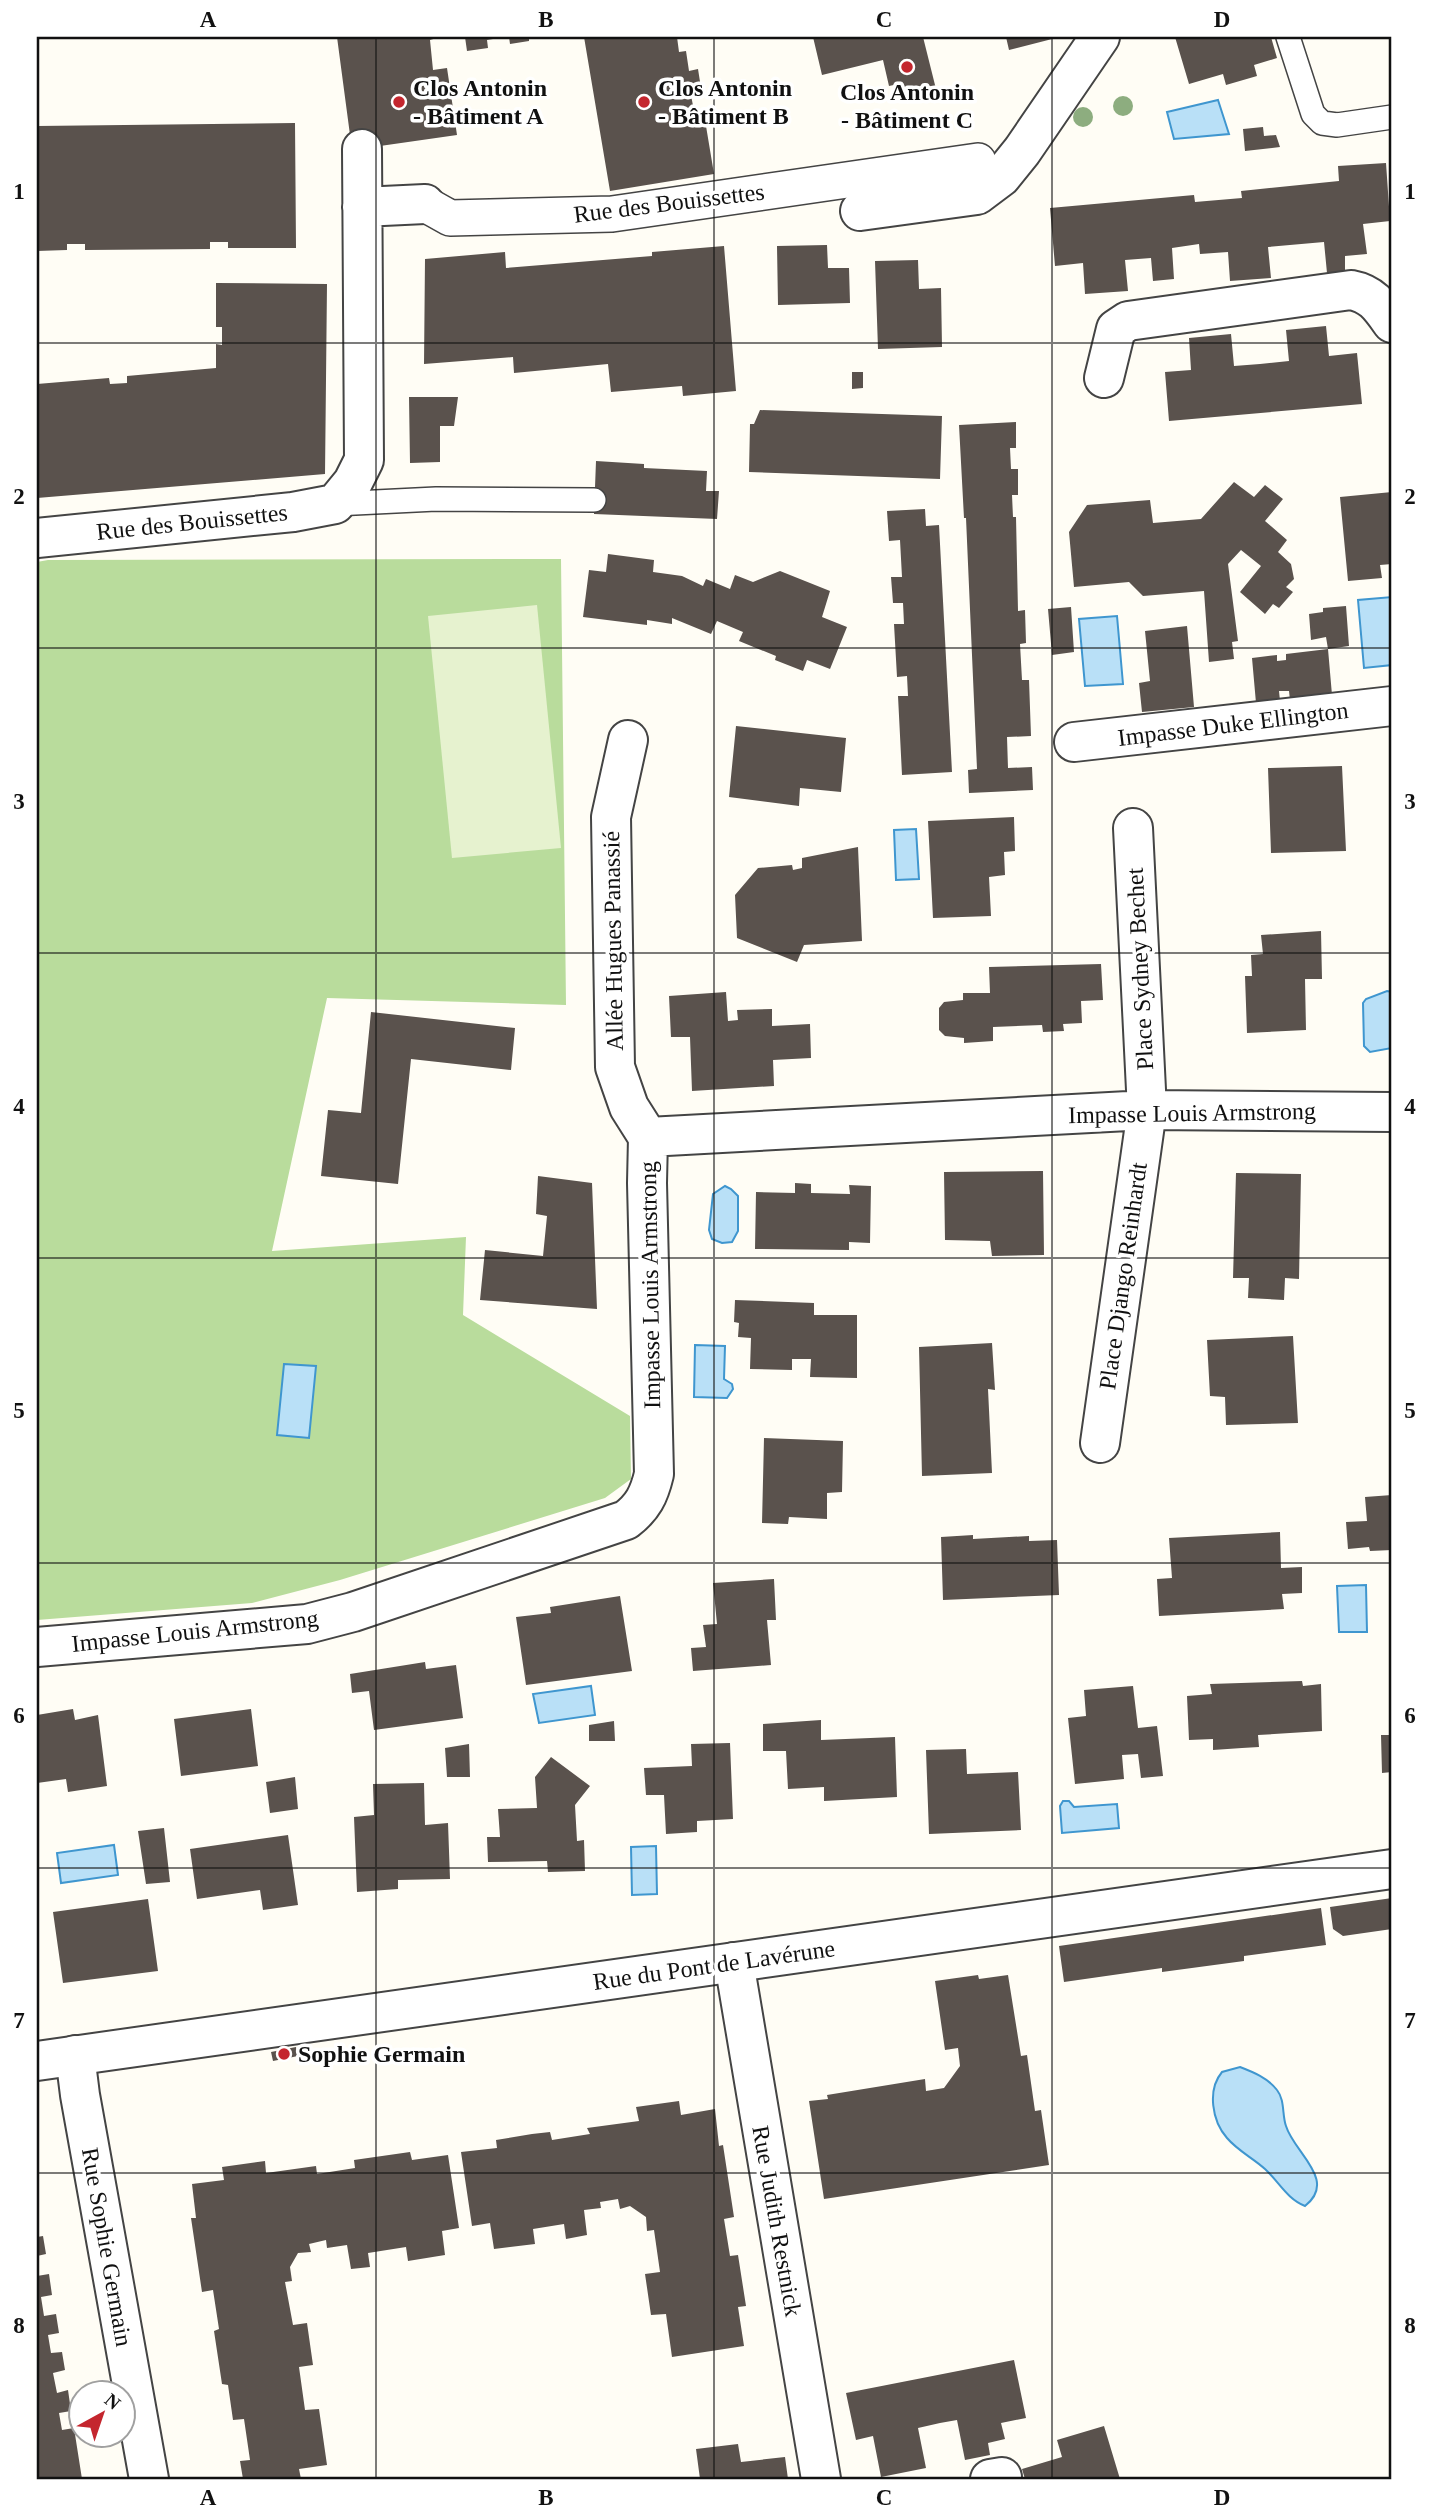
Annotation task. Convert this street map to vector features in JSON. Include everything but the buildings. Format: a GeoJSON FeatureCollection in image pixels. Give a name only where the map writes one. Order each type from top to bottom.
{"type":"FeatureCollection","features":[{"type":"Feature","properties":{"kind":"street"},"geometry":{"type":"LineString","coordinates":[[860,211],[977,195],[1001,177],[1022,151],[1100,37]]}},
{"type":"Feature","properties":{"kind":"street"},"geometry":{"type":"LineString","coordinates":[[335,503],[353,482],[363,460],[362,149]]}},
{"type":"Feature","properties":{"kind":"street","name":"Rue des Bouissettes"},"geometry":{"type":"LineString","coordinates":[[362,207],[425,204],[450,218],[612,214],[978,161]]}},
{"type":"Feature","properties":{"kind":"street"},"geometry":{"type":"LineString","coordinates":[[1104,378],[1116,329],[1128,321],[1351,290],[1366,293],[1392,323]]}},
{"type":"Feature","properties":{"kind":"street","name":"Rue des Bouissettes"},"geometry":{"type":"LineString","coordinates":[[37,538],[293,512],[335,503]]}},
{"type":"Feature","properties":{"kind":"street","name":"Impasse Duke Ellington"},"geometry":{"type":"LineString","coordinates":[[1074,742],[1392,706]]}},
{"type":"Feature","properties":{"kind":"street","name":"Allée Hugues Panassié"},"geometry":{"type":"LineString","coordinates":[[628,740],[611,817],[615,1067],[629,1107],[648,1137]]}},
{"type":"Feature","properties":{"kind":"street","name":"Place Sydney Bechet"},"geometry":{"type":"LineString","coordinates":[[1133,828],[1147,1110]]}},
{"type":"Feature","properties":{"kind":"street","name":"Impasse Louis Armstrong"},"geometry":{"type":"LineString","coordinates":[[37,1647],[307,1624],[353,1612],[626,1520],[640,1510],[650,1493],[654,1474],[648,1137],[1147,1110],[1392,1112]]}},
{"type":"Feature","properties":{"kind":"street","name":"Place Django Reinhardt"},"geometry":{"type":"LineString","coordinates":[[1100,1443],[1147,1110]]}},
{"type":"Feature","properties":{"kind":"street","name":"Rue du Pont de Lavérune"},"geometry":{"type":"LineString","coordinates":[[37,2060],[1392,1870]]}},
{"type":"Feature","properties":{"kind":"street","name":"Rue Judith Restnick"},"geometry":{"type":"LineString","coordinates":[[734,1962],[821,2479]]}},
{"type":"Feature","properties":{"kind":"street","name":"Rue Sophie Germain"},"geometry":{"type":"LineString","coordinates":[[75,2055],[149,2479]]}},
{"type":"Feature","properties":{"kind":"street"},"geometry":{"type":"LineString","coordinates":[[990,2479],[1002,2479]]}},
{"type":"Feature","properties":{"kind":"lane"},"geometry":{"type":"LineString","coordinates":[[1288,37],[1313,114],[1322,122],[1337,125],[1392,117]]}},
{"type":"Feature","properties":{"kind":"lane"},"geometry":{"type":"LineString","coordinates":[[335,503],[436,499],[594,500]]}},
{"type":"Feature","properties":{"kind":"green space"},"geometry":{"type":"Polygon","coordinates":[[[561,559],[566,1005],[327,998],[272,1251],[466,1237],[463,1315],[630,1416],[631,1479],[605,1498],[340,1580],[252,1603],[37,1620],[37,562],[561,559]]]}},
{"type":"Feature","properties":{"kind":"green space"},"geometry":{"type":"Polygon","coordinates":[[[537,605],[561,848],[452,858],[428,616],[537,605]]]}},
{"type":"Feature","properties":{"kind":"water"},"geometry":{"type":"Polygon","coordinates":[[[1218,100],[1229,134],[1174,139],[1167,112],[1218,100]]]}},
{"type":"Feature","properties":{"kind":"water"},"geometry":{"type":"Polygon","coordinates":[[[1392,597],[1392,665],[1364,668],[1358,600],[1392,597]]]}},
{"type":"Feature","properties":{"kind":"water"},"geometry":{"type":"Polygon","coordinates":[[[1117,616],[1123,684],[1085,686],[1079,619],[1117,616]]]}},
{"type":"Feature","properties":{"kind":"water"},"geometry":{"type":"Polygon","coordinates":[[[916,829],[919,879],[896,880],[894,830],[916,829]]]}},
{"type":"Feature","properties":{"kind":"water"},"geometry":{"type":"Polygon","coordinates":[[[1387,991],[1392,992],[1392,1048],[1370,1052],[1364,1046],[1363,1003],[1366,999],[1387,991]]]}},
{"type":"Feature","properties":{"kind":"water"},"geometry":{"type":"Polygon","coordinates":[[[725,1186],[738,1196],[738,1231],[732,1242],[722,1243],[712,1239],[709,1230],[713,1194],[725,1186]]]}},
{"type":"Feature","properties":{"kind":"water"},"geometry":{"type":"Polygon","coordinates":[[[695,1345],[725,1346],[724,1379],[732,1384],[733,1389],[727,1398],[694,1397],[695,1345]]]}},
{"type":"Feature","properties":{"kind":"water"},"geometry":{"type":"Polygon","coordinates":[[[284,1364],[316,1366],[309,1438],[277,1435],[284,1364]]]}},
{"type":"Feature","properties":{"kind":"water"},"geometry":{"type":"Polygon","coordinates":[[[1366,1585],[1367,1632],[1339,1632],[1337,1586],[1366,1585]]]}},
{"type":"Feature","properties":{"kind":"water"},"geometry":{"type":"Polygon","coordinates":[[[591,1686],[595,1715],[539,1723],[533,1694],[591,1686]]]}},
{"type":"Feature","properties":{"kind":"water"},"geometry":{"type":"Polygon","coordinates":[[[1063,1801],[1069,1801],[1074,1807],[1117,1804],[1119,1828],[1062,1833],[1060,1806],[1063,1801]]]}},
{"type":"Feature","properties":{"kind":"water"},"geometry":{"type":"Polygon","coordinates":[[[114,1845],[118,1875],[61,1883],[57,1853],[114,1845]]]}},
{"type":"Feature","properties":{"kind":"water"},"geometry":{"type":"Polygon","coordinates":[[[656,1846],[657,1894],[632,1895],[631,1847],[656,1846]]]}},
{"type":"Feature","properties":{"kind":"water"},"geometry":{"type":"Polygon","coordinates":[[[1240,2067],[1265,2079],[1280,2094],[1290,2136],[1316,2176],[1314,2196],[1305,2206],[1293,2199],[1265,2169],[1231,2143],[1218,2123],[1213,2105],[1217,2079],[1222,2072],[1240,2067]]]}},
{"type":"Feature","properties":{"kind":"place","name":"Clos Antonin - Bâtiment C"},"geometry":{"type":"Point","coordinates":[907,67]}},
{"type":"Feature","properties":{"kind":"place","name":"Clos Antonin - Bâtiment A"},"geometry":{"type":"Point","coordinates":[399,102]}},
{"type":"Feature","properties":{"kind":"place","name":"Clos Antonin - Bâtiment B"},"geometry":{"type":"Point","coordinates":[644,102]}},
{"type":"Feature","properties":{"kind":"place","name":"Sophie Germain"},"geometry":{"type":"Point","coordinates":[284,2054]}}]}
